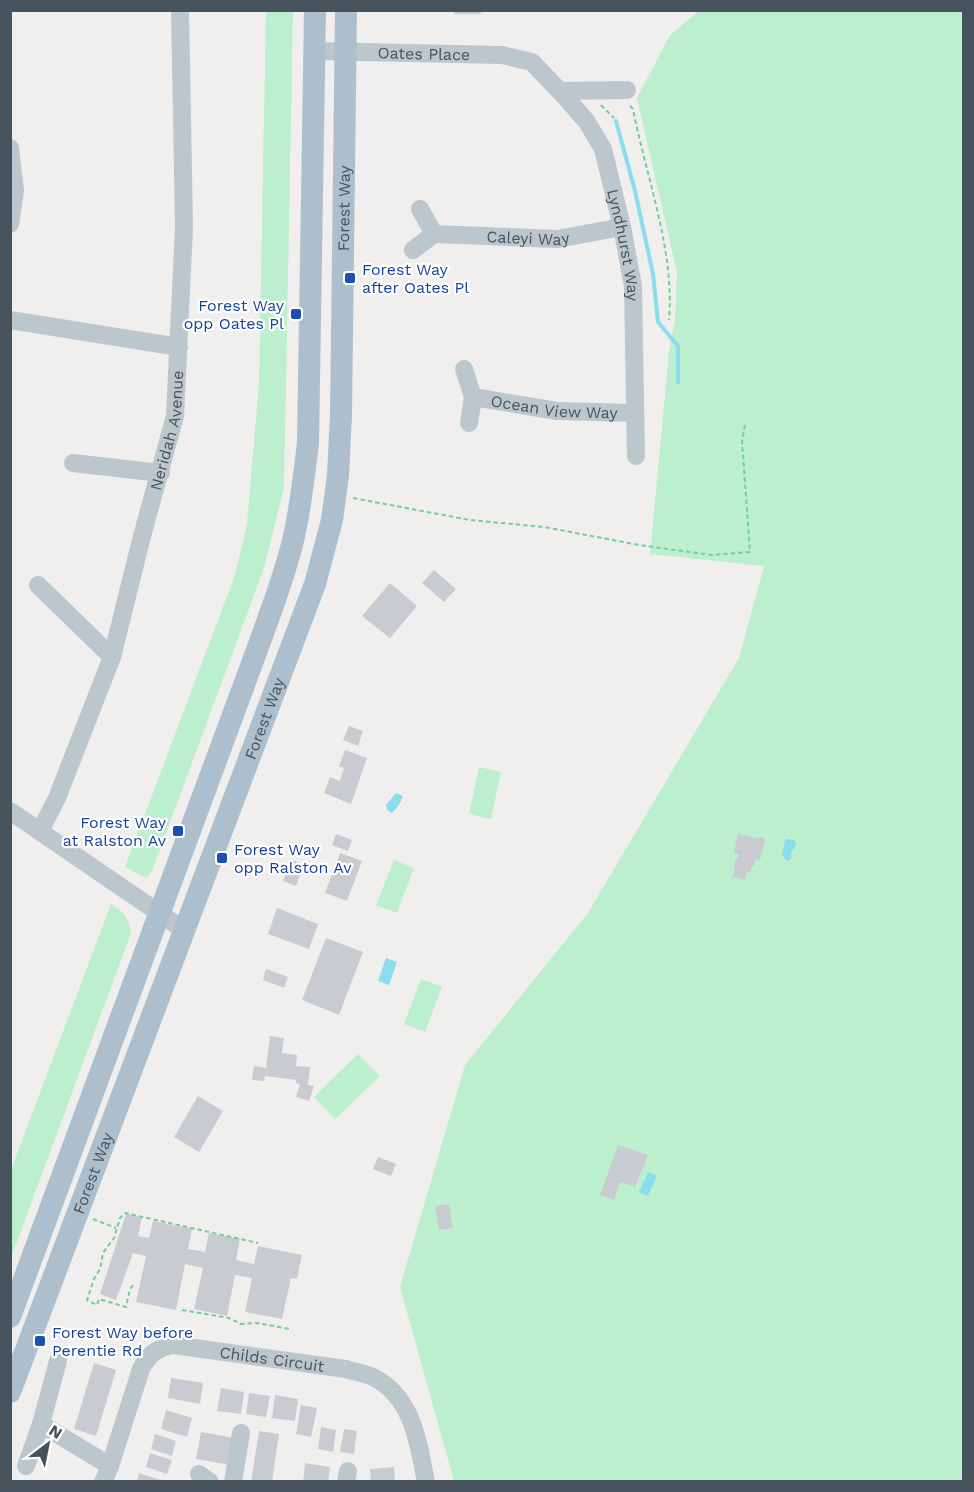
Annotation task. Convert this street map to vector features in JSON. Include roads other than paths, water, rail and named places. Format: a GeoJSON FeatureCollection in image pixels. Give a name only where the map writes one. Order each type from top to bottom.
{"type":"FeatureCollection","features":[{"type":"Feature","properties":{"kind":"main road","name":"Forest Way"},"geometry":{"type":"LineString","coordinates":[[10,1317],[283,579],[300,510],[308,420],[315,10]]}},
{"type":"Feature","properties":{"kind":"main road","name":"Forest Way"},"geometry":{"type":"LineString","coordinates":[[10,1392],[298,633],[318,573],[332,520],[341,415],[346,10]]}},
{"type":"Feature","properties":{"kind":"street","name":"Neridah Avenue"},"geometry":{"type":"LineString","coordinates":[[40,831],[57,798],[112,657],[175,416],[184,227],[180,10]]}},
{"type":"Feature","properties":{"kind":"street","name":"Oates Place"},"geometry":{"type":"LineString","coordinates":[[314,51],[502,55],[532,62]]}},
{"type":"Feature","properties":{"kind":"street","name":"Lyndhurst Way"},"geometry":{"type":"LineString","coordinates":[[532,62],[587,122],[603,149],[622,227],[633,286],[636,456]]}},
{"type":"Feature","properties":{"kind":"street"},"geometry":{"type":"LineString","coordinates":[[560,91],[628,96]]}},
{"type":"Feature","properties":{"kind":"street"},"geometry":{"type":"LineString","coordinates":[[10,148],[15,191],[10,224]]}},
{"type":"Feature","properties":{"kind":"street"},"geometry":{"type":"LineString","coordinates":[[413,250],[434,234],[420,209]]}},
{"type":"Feature","properties":{"kind":"street","name":"Caleyi Way"},"geometry":{"type":"LineString","coordinates":[[434,234],[556,239],[622,227]]}},
{"type":"Feature","properties":{"kind":"street"},"geometry":{"type":"LineString","coordinates":[[10,320],[179,347]]}},
{"type":"Feature","properties":{"kind":"street","name":"Ocean View Way"},"geometry":{"type":"LineString","coordinates":[[464,369],[473,398],[469,423]]}},
{"type":"Feature","properties":{"kind":"street","name":"Ocean View Way"},"geometry":{"type":"LineString","coordinates":[[473,398],[556,411],[635,412]]}},
{"type":"Feature","properties":{"kind":"street"},"geometry":{"type":"LineString","coordinates":[[73,464],[161,473]]}},
{"type":"Feature","properties":{"kind":"street"},"geometry":{"type":"LineString","coordinates":[[38,585],[112,657]]}},
{"type":"Feature","properties":{"kind":"street"},"geometry":{"type":"LineString","coordinates":[[10,811],[184,930]]}},
{"type":"Feature","properties":{"kind":"street","name":"Childs Circuit"},"geometry":{"type":"LineString","coordinates":[[107,1474],[141,1369],[147,1358],[159,1348],[173,1345],[346,1369],[371,1376],[389,1387],[408,1412],[416,1432],[426,1482]]}},
{"type":"Feature","properties":{"kind":"street"},"geometry":{"type":"LineString","coordinates":[[26,1466],[41,1424],[58,1361]]}},
{"type":"Feature","properties":{"kind":"street"},"geometry":{"type":"LineString","coordinates":[[41,1424],[107,1474]]}},
{"type":"Feature","properties":{"kind":"street"},"geometry":{"type":"LineString","coordinates":[[233,1482],[241,1433]]}},
{"type":"Feature","properties":{"kind":"water"},"geometry":{"type":"Polygon","coordinates":[[[396,793],[403,796],[392,813],[387,810],[386,805],[396,793]]]}},
{"type":"Feature","properties":{"kind":"water"},"geometry":{"type":"Polygon","coordinates":[[[785,840],[794,840],[796,844],[787,861],[782,855],[785,840]]]}},
{"type":"Feature","properties":{"kind":"water"},"geometry":{"type":"Polygon","coordinates":[[[386,958],[397,962],[389,985],[378,981],[386,958]]]}},
{"type":"Feature","properties":{"kind":"water"},"geometry":{"type":"Polygon","coordinates":[[[648,1172],[657,1176],[648,1196],[639,1192],[648,1172]]]}},
{"type":"Feature","properties":{"kind":"waterway"},"geometry":{"type":"LineString","coordinates":[[616,121],[635,191],[653,274],[658,322],[678,346],[678,382]]}},
{"type":"Feature","properties":{"kind":"place","name":"Forest Way after Oates Pl"},"geometry":{"type":"Point","coordinates":[350,278]}},
{"type":"Feature","properties":{"kind":"place","name":"Forest Way opp Oates Pl"},"geometry":{"type":"Point","coordinates":[296,314]}},
{"type":"Feature","properties":{"kind":"place","name":"Forest Way at Ralston Av"},"geometry":{"type":"Point","coordinates":[178,831]}},
{"type":"Feature","properties":{"kind":"place","name":"Forest Way opp Ralston Av"},"geometry":{"type":"Point","coordinates":[222,858]}},
{"type":"Feature","properties":{"kind":"place","name":"Forest Way before Perentie Rd"},"geometry":{"type":"Point","coordinates":[40,1341]}}]}
